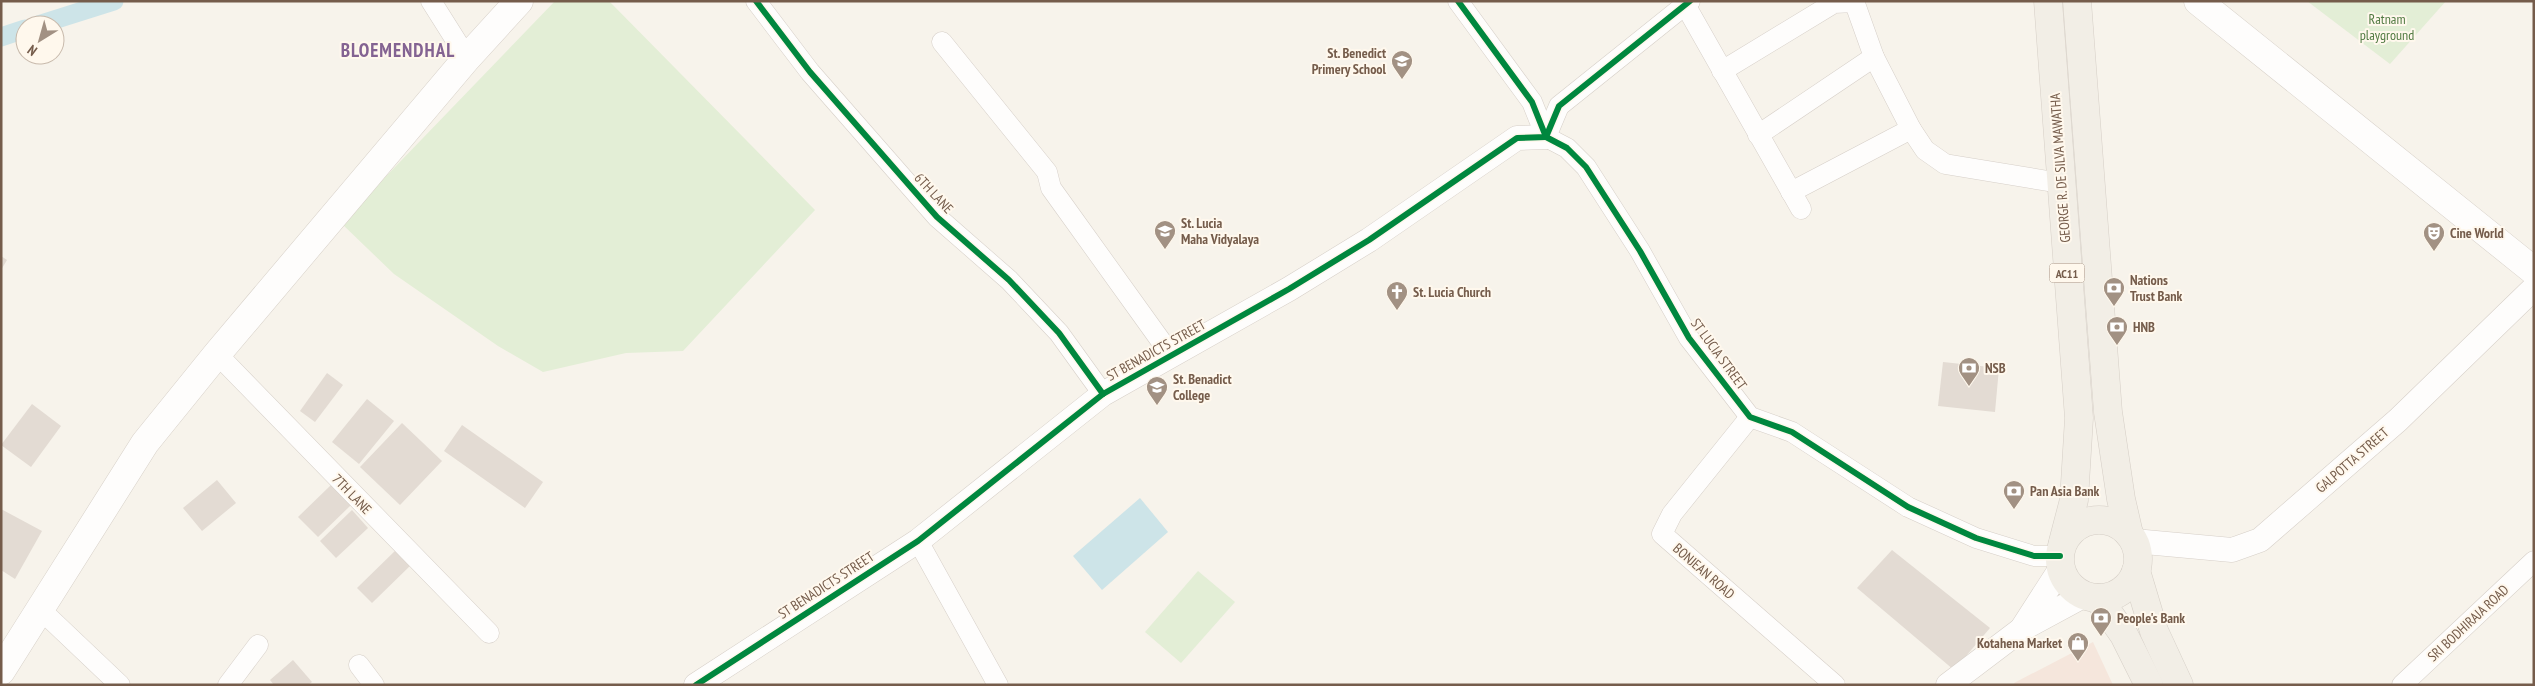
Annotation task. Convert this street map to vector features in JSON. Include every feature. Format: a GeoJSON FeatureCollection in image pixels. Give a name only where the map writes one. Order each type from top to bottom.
{"type":"FeatureCollection","features":[{"type":"Feature","properties":{"kind":"main road"},"geometry":{"type":"LineString","coordinates":[[1,671],[144,443],[467,58],[519,1]]}},
{"type":"Feature","properties":{"kind":"main road","name":"GEORGE R. DE SILVA MAWATHA"},"geometry":{"type":"LineString","coordinates":[[2048,1],[2060,183],[2079,418],[2074,500],[2061,556]]}},
{"type":"Feature","properties":{"kind":"main road","name":"AC11"},"geometry":{"type":"LineString","coordinates":[[2077,1],[2108,412],[2121,500],[2131,537]]}},
{"type":"Feature","properties":{"kind":"main road"},"geometry":{"type":"LineString","coordinates":[[2198,1],[2534,271]]}},
{"type":"Feature","properties":{"kind":"main road"},"geometry":{"type":"LineString","coordinates":[[2136,571],[2130,582],[2110,596],[2092,596],[2075,589],[2066,580],[2061,556],[2070,531],[2081,524],[2094,520],[2107,520],[2119,525],[2131,537],[2137,550],[2136,571],[2154,631],[2179,685]]}},
{"type":"Feature","properties":{"kind":"main road"},"geometry":{"type":"LineString","coordinates":[[2092,596],[2124,635],[2149,685]]}},
{"type":"Feature","properties":{"kind":"street"},"geometry":{"type":"LineString","coordinates":[[431,1],[467,58]]}},
{"type":"Feature","properties":{"kind":"street","name":"6TH LANE"},"geometry":{"type":"LineString","coordinates":[[756,1],[810,72],[937,217],[1009,280],[1059,333],[1103,394]]}},
{"type":"Feature","properties":{"kind":"street"},"geometry":{"type":"LineString","coordinates":[[1458,1],[1532,102],[1546,137]]}},
{"type":"Feature","properties":{"kind":"street"},"geometry":{"type":"LineString","coordinates":[[1546,137],[1559,106],[1686,2],[1722,71],[1796,200],[1911,129]]}},
{"type":"Feature","properties":{"kind":"street"},"geometry":{"type":"LineString","coordinates":[[1722,71],[1834,3],[1854,2],[1874,57],[1911,129],[1925,150],[1945,164],[2060,183]]}},
{"type":"Feature","properties":{"kind":"street"},"geometry":{"type":"LineString","coordinates":[[942,42],[1047,172],[1051,188],[1171,355]]}},
{"type":"Feature","properties":{"kind":"street"},"geometry":{"type":"LineString","coordinates":[[1758,135],[1874,57]]}},
{"type":"Feature","properties":{"kind":"street","name":"ST BENADICTS STREET"},"geometry":{"type":"LineString","coordinates":[[696,685],[918,541],[1103,394],[1289,289],[1370,240],[1517,138],[1546,137]]}},
{"type":"Feature","properties":{"kind":"street","name":"ST LUCIA STREET"},"geometry":{"type":"LineString","coordinates":[[1546,137],[1567,148],[1586,167],[1640,251],[1689,338],[1750,417]]}},
{"type":"Feature","properties":{"kind":"street","name":"GALPOTTA STREET"},"geometry":{"type":"LineString","coordinates":[[2131,537],[2232,550],[2260,540],[2398,420],[2534,288]]}},
{"type":"Feature","properties":{"kind":"street","name":"7TH LANE"},"geometry":{"type":"LineString","coordinates":[[217,354],[489,633]]}},
{"type":"Feature","properties":{"kind":"street"},"geometry":{"type":"LineString","coordinates":[[1750,417],[1792,432],[1916,511],[1976,538],[2034,556],[2061,556],[2022,629]]}},
{"type":"Feature","properties":{"kind":"street","name":"BONJEAN ROAD"},"geometry":{"type":"LineString","coordinates":[[1750,417],[1672,514],[1662,534],[1835,685]]}},
{"type":"Feature","properties":{"kind":"street"},"geometry":{"type":"LineString","coordinates":[[918,541],[998,685]]}},
{"type":"Feature","properties":{"kind":"street","name":"SRI BODHIRAJA ROAD"},"geometry":{"type":"LineString","coordinates":[[2402,685],[2534,562]]}},
{"type":"Feature","properties":{"kind":"street"},"geometry":{"type":"LineString","coordinates":[[1948,685],[2022,629],[2092,596]]}},
{"type":"Feature","properties":{"kind":"street"},"geometry":{"type":"LineString","coordinates":[[41,610],[120,685]]}},
{"type":"Feature","properties":{"kind":"street"},"geometry":{"type":"LineString","coordinates":[[228,685],[258,645]]}},
{"type":"Feature","properties":{"kind":"street"},"geometry":{"type":"LineString","coordinates":[[359,665],[374,685]]}},
{"type":"Feature","properties":{"kind":"shaded area","name":"Kotahena Market"},"geometry":{"type":"Polygon","coordinates":[[[2093,642],[2113,685],[2015,685],[2014,683],[2093,642]]]}},
{"type":"Feature","properties":{"kind":"green space"},"geometry":{"type":"Polygon","coordinates":[[[555,1],[609,1],[815,210],[683,351],[626,353],[543,372],[498,346],[394,274],[341,223],[555,1]]]}},
{"type":"Feature","properties":{"kind":"green space","name":"Ratnam playground"},"geometry":{"type":"Polygon","coordinates":[[[2307,1],[2446,1],[2390,64],[2307,1]]]}},
{"type":"Feature","properties":{"kind":"green space"},"geometry":{"type":"Polygon","coordinates":[[[1198,571],[1235,602],[1181,663],[1145,632],[1198,571]]]}},
{"type":"Feature","properties":{"kind":"water"},"geometry":{"type":"Polygon","coordinates":[[[1140,498],[1168,532],[1102,590],[1073,556],[1140,498]]]}},
{"type":"Feature","properties":{"kind":"building"},"geometry":{"type":"Polygon","coordinates":[[[1,256],[7,260],[1,270],[1,256]]]}},
{"type":"Feature","properties":{"kind":"building","name":"NSB"},"geometry":{"type":"Polygon","coordinates":[[[1943,362],[1999,368],[1995,412],[1938,406],[1943,362]]]}},
{"type":"Feature","properties":{"kind":"building"},"geometry":{"type":"Polygon","coordinates":[[[327,373],[343,385],[315,422],[300,411],[327,373]]]}},
{"type":"Feature","properties":{"kind":"building"},"geometry":{"type":"Polygon","coordinates":[[[367,399],[394,421],[359,464],[332,442],[367,399]]]}},
{"type":"Feature","properties":{"kind":"building"},"geometry":{"type":"Polygon","coordinates":[[[32,404],[61,426],[31,467],[1,445],[32,404]]]}},
{"type":"Feature","properties":{"kind":"building"},"geometry":{"type":"Polygon","coordinates":[[[402,423],[442,461],[400,505],[360,467],[402,423]]]}},
{"type":"Feature","properties":{"kind":"building"},"geometry":{"type":"Polygon","coordinates":[[[462,425],[543,482],[525,508],[444,451],[462,425]]]}},
{"type":"Feature","properties":{"kind":"building"},"geometry":{"type":"Polygon","coordinates":[[[217,480],[236,503],[202,531],[183,508],[217,480]]]}},
{"type":"Feature","properties":{"kind":"building"},"geometry":{"type":"Polygon","coordinates":[[[331,485],[351,505],[318,537],[298,517],[331,485]]]}},
{"type":"Feature","properties":{"kind":"building"},"geometry":{"type":"Polygon","coordinates":[[[1,509],[42,531],[15,579],[1,570],[1,509]]]}},
{"type":"Feature","properties":{"kind":"building"},"geometry":{"type":"Polygon","coordinates":[[[352,510],[368,528],[336,558],[320,541],[352,510]]]}},
{"type":"Feature","properties":{"kind":"building"},"geometry":{"type":"Polygon","coordinates":[[[398,548],[413,563],[372,603],[357,588],[398,548]]]}},
{"type":"Feature","properties":{"kind":"building"},"geometry":{"type":"Polygon","coordinates":[[[1892,550],[1990,628],[1954,670],[1857,588],[1892,550]]]}},
{"type":"Feature","properties":{"kind":"building"},"geometry":{"type":"Polygon","coordinates":[[[293,660],[312,682],[308,685],[274,685],[270,680],[293,660]]]}},
{"type":"Feature","properties":{"kind":"waterway"},"geometry":{"type":"LineString","coordinates":[[65,16],[114,1]]}},
{"type":"Feature","properties":{"kind":"waterway"},"geometry":{"type":"LineString","coordinates":[[1,37],[15,32]]}},
{"type":"Feature","properties":{"kind":"cycle path"},"geometry":{"type":"LineString","coordinates":[[756,1],[810,72],[937,217],[1009,280],[1059,333],[1103,394]]}},
{"type":"Feature","properties":{"kind":"cycle path"},"geometry":{"type":"LineString","coordinates":[[1458,1],[1532,102],[1546,137],[1567,148],[1586,167],[1640,251],[1689,338],[1750,417],[1792,432],[1908,507],[1976,538],[2034,556],[2060,556]]}},
{"type":"Feature","properties":{"kind":"cycle path"},"geometry":{"type":"LineString","coordinates":[[696,685],[918,541],[1103,394],[1289,289],[1369,240],[1517,138],[1546,137],[1559,106],[1690,1]]}},
{"type":"Feature","properties":{"kind":"place","name":"St. Benedict Primery School"},"geometry":{"type":"Point","coordinates":[1402,80]}},
{"type":"Feature","properties":{"kind":"place","name":"St. Lucia Maha Vidyalaya"},"geometry":{"type":"Point","coordinates":[1165,250]}},
{"type":"Feature","properties":{"kind":"place","name":"Cine World"},"geometry":{"type":"Point","coordinates":[2434,252]}},
{"type":"Feature","properties":{"kind":"place","name":"Nations Trust Bank"},"geometry":{"type":"Point","coordinates":[2114,307]}},
{"type":"Feature","properties":{"kind":"place","name":"St. Lucia Church"},"geometry":{"type":"Point","coordinates":[1397,311]}},
{"type":"Feature","properties":{"kind":"place","name":"HNB"},"geometry":{"type":"Point","coordinates":[2117,346]}},
{"type":"Feature","properties":{"kind":"place","name":"NSB"},"geometry":{"type":"Point","coordinates":[1969,387]}},
{"type":"Feature","properties":{"kind":"place","name":"St. Benadict College"},"geometry":{"type":"Point","coordinates":[1157,406]}},
{"type":"Feature","properties":{"kind":"place","name":"Pan Asia Bank"},"geometry":{"type":"Point","coordinates":[2014,510]}},
{"type":"Feature","properties":{"kind":"place","name":"People's Bank"},"geometry":{"type":"Point","coordinates":[2101,637]}},
{"type":"Feature","properties":{"kind":"place","name":"Kotahena Market"},"geometry":{"type":"Point","coordinates":[2078,662]}},
{"type":"Feature","properties":{"kind":"district","name":"BLOEMENDHAL"},"geometry":{"type":"Point","coordinates":[398,50]}}]}
